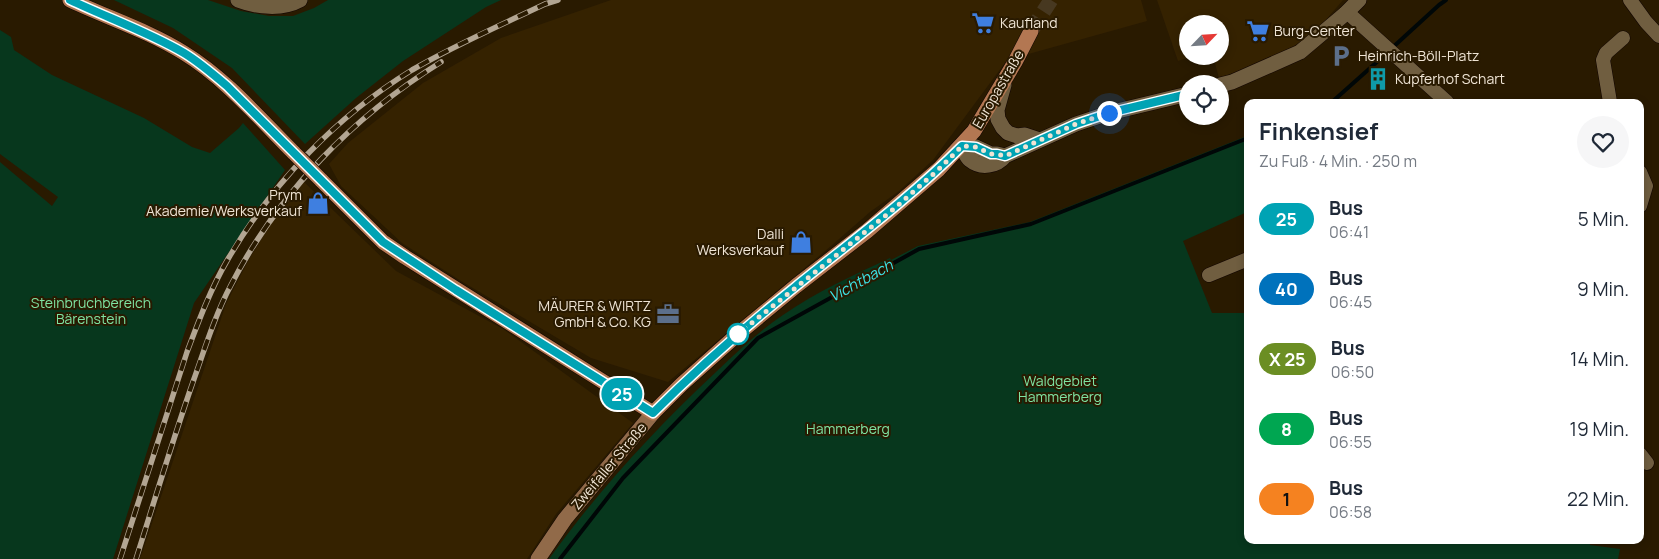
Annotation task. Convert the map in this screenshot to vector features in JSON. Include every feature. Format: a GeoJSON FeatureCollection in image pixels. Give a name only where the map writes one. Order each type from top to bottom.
{"type":"FeatureCollection","features":[{"type":"Feature","properties":{"kind":"main road"},"geometry":{"type":"LineString","coordinates":[[70,0],[184,53],[207,69],[227,86],[383,242],[405,258],[653,413]]}},
{"type":"Feature","properties":{"kind":"main road","name":"Europastraße"},"geometry":{"type":"LineString","coordinates":[[962,146],[974,131],[1007,76],[1031,31]]}},
{"type":"Feature","properties":{"kind":"main road","name":"Zweifaller Straße"},"geometry":{"type":"LineString","coordinates":[[538,559],[565,519],[653,413],[682,384],[738,334],[898,205],[962,146]]}},
{"type":"Feature","properties":{"kind":"street"},"geometry":{"type":"LineString","coordinates":[[238,0],[269,7],[295,3],[300,0]]}},
{"type":"Feature","properties":{"kind":"street"},"geometry":{"type":"LineString","coordinates":[[1229,83],[1300,52],[1348,12],[1359,0]]}},
{"type":"Feature","properties":{"kind":"street"},"geometry":{"type":"LineString","coordinates":[[1630,0],[1659,36]]}},
{"type":"Feature","properties":{"kind":"street"},"geometry":{"type":"LineString","coordinates":[[1348,12],[1444,99]]}},
{"type":"Feature","properties":{"kind":"street"},"geometry":{"type":"LineString","coordinates":[[1610,99],[1603,60],[1606,53],[1623,38]]}},
{"type":"Feature","properties":{"kind":"street"},"geometry":{"type":"LineString","coordinates":[[1007,76],[997,110],[998,119],[1008,133],[1016,136],[1025,135],[1040,140]]}},
{"type":"Feature","properties":{"kind":"street"},"geometry":{"type":"LineString","coordinates":[[962,146],[976,147],[991,154],[1005,156],[1076,124],[1109,113],[1179,96]]}},
{"type":"Feature","properties":{"kind":"street"},"geometry":{"type":"LineString","coordinates":[[1209,275],[1244,261]]}},
{"type":"Feature","properties":{"kind":"shaded area"},"geometry":{"type":"Polygon","coordinates":[[[611,0],[1141,0],[1147,21],[1007,60],[933,160],[899,191],[870,212],[668,382],[591,358],[461,281],[402,243],[341,186],[329,164],[348,143],[423,83],[501,38],[611,0]]]}},
{"type":"Feature","properties":{"kind":"shaded area","name":"Burg-Center"},"geometry":{"type":"Polygon","coordinates":[[[1157,0],[1343,0],[1317,30],[1290,49],[1261,63],[1227,75],[1218,75],[1215,65],[1229,65],[1229,15],[1179,15],[1178,61],[1157,0]]]}},
{"type":"Feature","properties":{"kind":"shaded area"},"geometry":{"type":"Polygon","coordinates":[[[303,181],[396,271],[503,329],[633,423],[556,514],[527,559],[140,559],[226,304],[247,263],[272,221],[303,181]]]}},
{"type":"Feature","properties":{"kind":"green space"},"geometry":{"type":"Polygon","coordinates":[[[114,0],[208,0],[241,11],[269,16],[293,16],[328,0],[501,0],[486,7],[403,61],[356,98],[305,144],[232,68],[173,28],[114,0]]]}},
{"type":"Feature","properties":{"kind":"green space","name":"Steinbruchbereich Bärenstein"},"geometry":{"type":"Polygon","coordinates":[[[0,30],[11,37],[14,50],[52,75],[144,118],[192,147],[210,153],[243,123],[285,170],[194,303],[113,559],[0,559],[0,162],[52,206],[58,197],[0,154],[0,30]]]}},
{"type":"Feature","properties":{"kind":"green space","name":"Waldgebiet Hammerberg"},"geometry":{"type":"Polygon","coordinates":[[[1244,137],[1244,213],[1183,241],[1212,313],[1244,313],[1244,544],[1590,544],[1620,549],[1618,559],[549,559],[587,509],[628,461],[693,394],[748,342],[774,321],[822,291],[918,246],[1030,222],[1244,137]]]}},
{"type":"Feature","properties":{"kind":"waterway","name":"Vichtbach"},"geometry":{"type":"LineString","coordinates":[[1392,48],[1446,0]]}},
{"type":"Feature","properties":{"kind":"waterway","name":"Vichtbach"},"geometry":{"type":"LineString","coordinates":[[1335,99],[1387,53]]}},
{"type":"Feature","properties":{"kind":"waterway","name":"Vichtbach"},"geometry":{"type":"LineString","coordinates":[[560,559],[623,478],[758,338],[919,249],[1031,224],[1244,140]]}},
{"type":"Feature","properties":{"kind":"tunnel"},"geometry":{"type":"LineString","coordinates":[[1031,31],[1051,0]]}},
{"type":"Feature","properties":{"kind":"railway"},"geometry":{"type":"LineString","coordinates":[[120,559],[187,352],[201,316],[228,259],[265,203],[309,153],[358,108],[384,88],[445,52],[545,4],[558,0]]}},
{"type":"Feature","properties":{"kind":"railway"},"geometry":{"type":"LineString","coordinates":[[136,559],[179,424],[211,332],[225,296],[250,251],[295,188],[321,159],[378,107],[441,62]]}},
{"type":"Feature","properties":{"kind":"bus line","name":"25"},"geometry":{"type":"LineString","coordinates":[[70,0],[157,39],[184,53],[207,69],[227,86],[383,242],[405,258],[653,413],[738,334],[796,286],[868,231],[939,169],[962,146],[976,147],[991,154],[1005,156],[1076,124],[1109,113],[1179,96]]}},
{"type":"Feature","properties":{"kind":"place","name":"Kaufland"},"geometry":{"type":"Point","coordinates":[983,23]}},
{"type":"Feature","properties":{"kind":"place","name":"Burg-Center"},"geometry":{"type":"Point","coordinates":[1258,31]}},
{"type":"Feature","properties":{"kind":"place","name":"Heinrich-Böll-Platz"},"geometry":{"type":"Point","coordinates":[1341,56]}},
{"type":"Feature","properties":{"kind":"place","name":"Kupferhof Schart"},"geometry":{"type":"Point","coordinates":[1378,79]}},
{"type":"Feature","properties":{"kind":"place","name":"Prym Akademie/Werksverkauf"},"geometry":{"type":"Point","coordinates":[318,203]}},
{"type":"Feature","properties":{"kind":"place","name":"Dalli Werksverkauf"},"geometry":{"type":"Point","coordinates":[801,242]}},
{"type":"Feature","properties":{"kind":"place","name":"MÄURER & WIRTZ GmbH & Co. KG"},"geometry":{"type":"Point","coordinates":[668,314]}},
{"type":"Feature","properties":{"kind":"route"},"geometry":{"type":"LineString","coordinates":[[738,334],[796,286],[868,231],[939,169],[962,146],[976,147],[991,154],[1005,156],[1076,124],[1109,113]]}},
{"type":"Feature","properties":{"kind":"park label","name":"Hammerberg"},"geometry":{"type":"Point","coordinates":[848,429]}}]}
